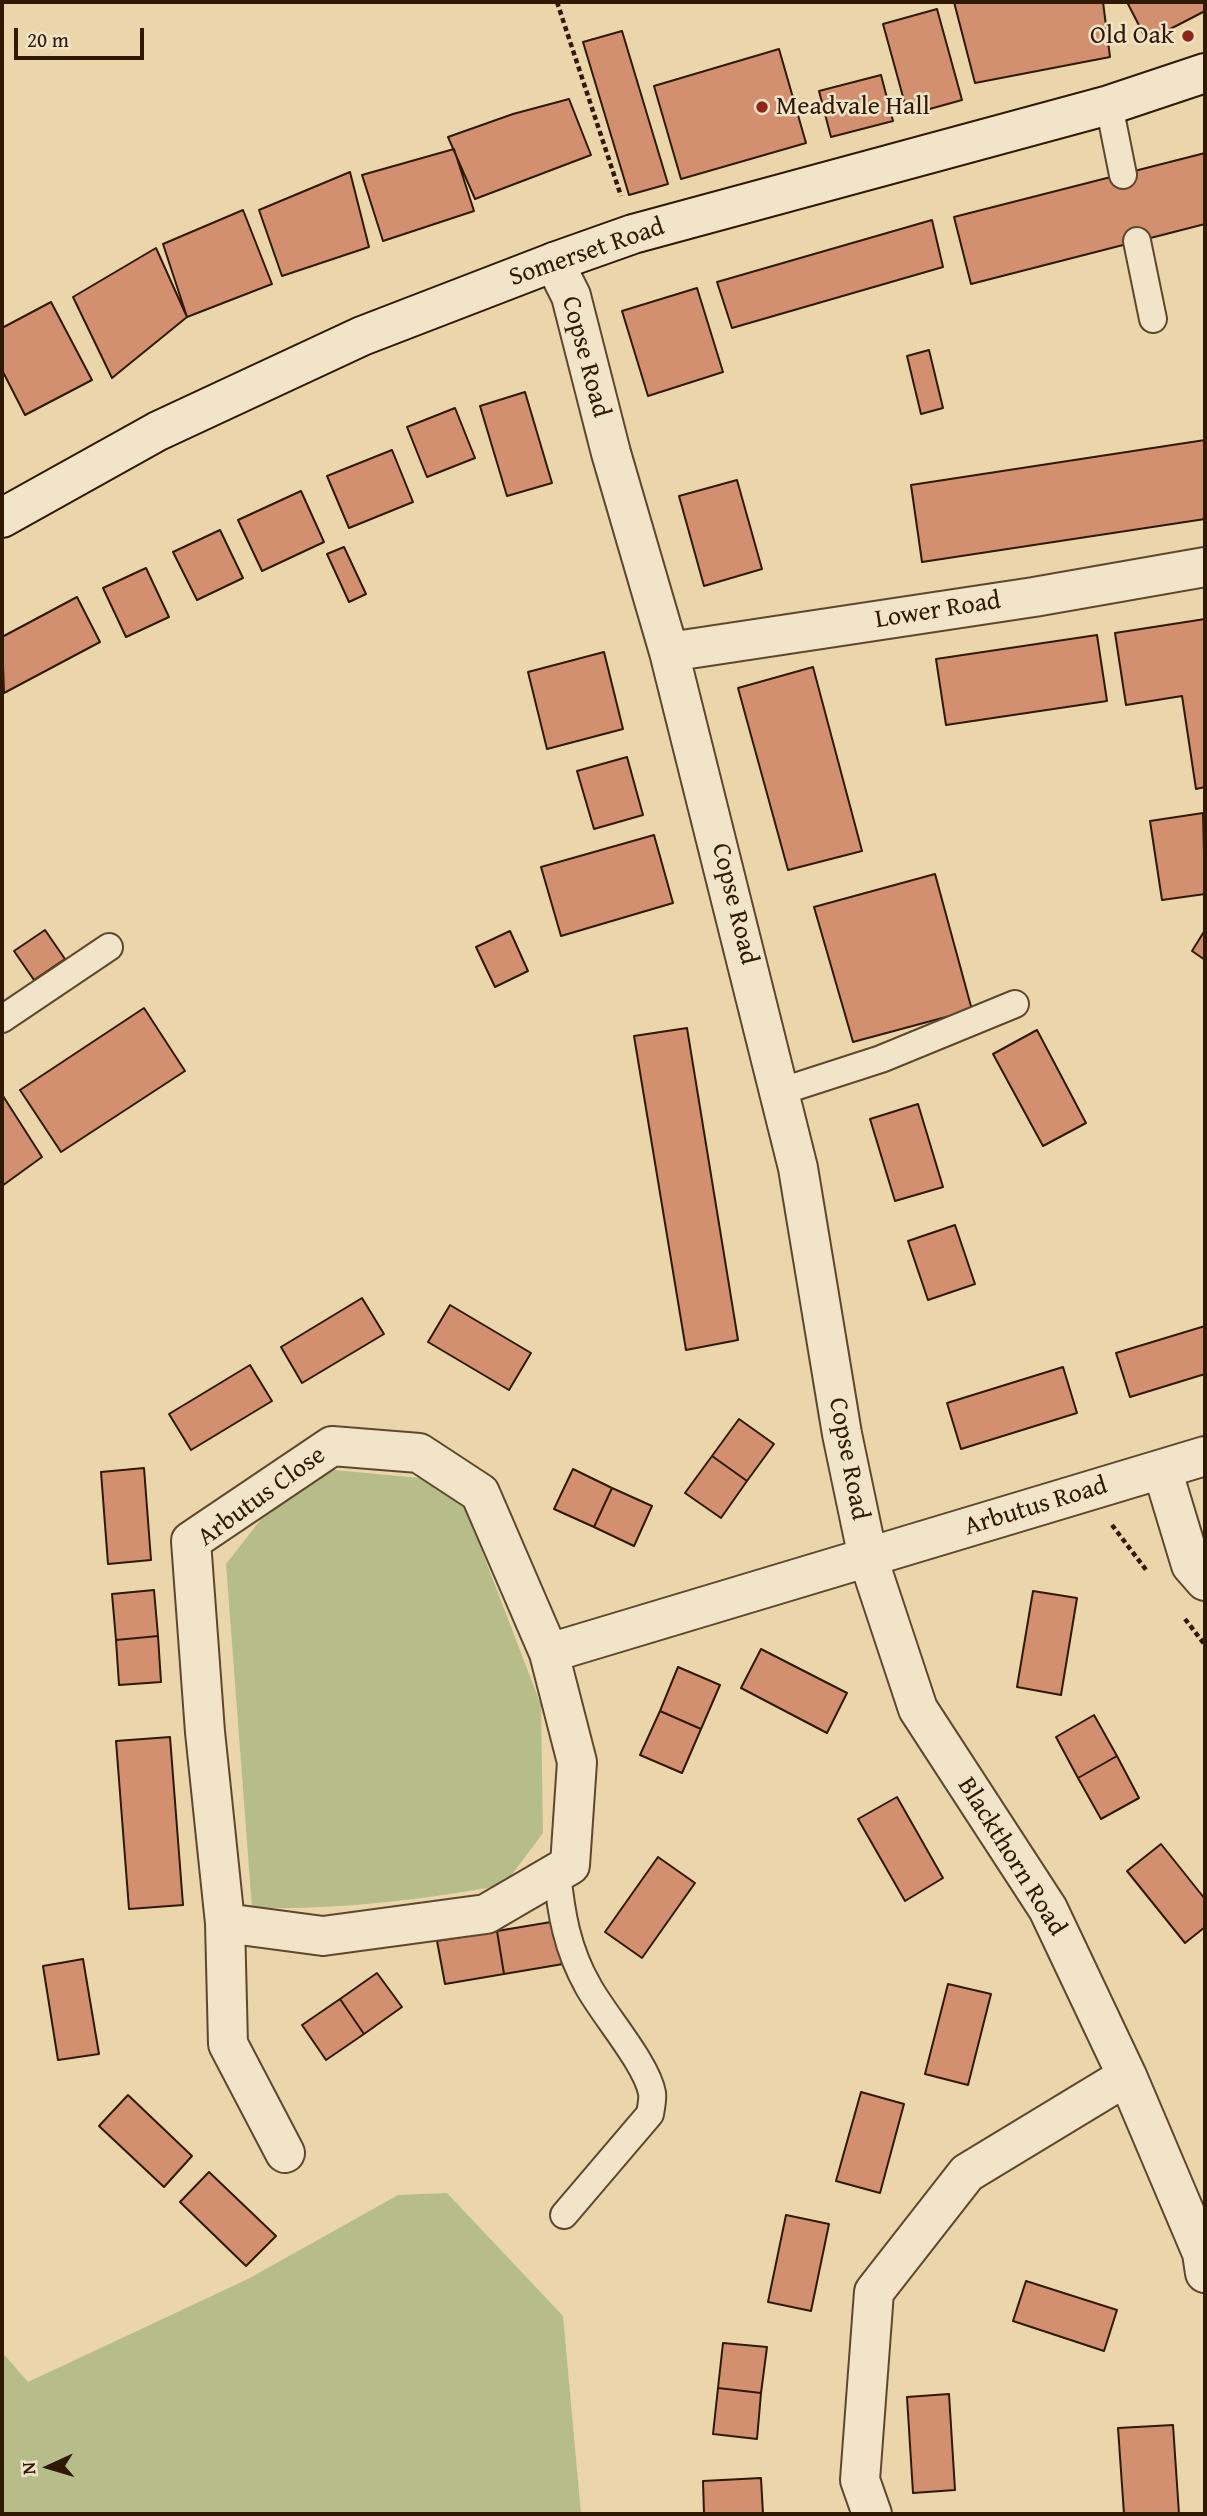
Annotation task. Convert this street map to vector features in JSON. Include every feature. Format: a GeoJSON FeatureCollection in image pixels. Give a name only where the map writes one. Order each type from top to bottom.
{"type":"FeatureCollection","features":[{"type":"Feature","properties":{"kind":"street","name":"Somerset Road"},"geometry":{"type":"LineString","coordinates":[[2,518],[158,431],[362,336],[554,262],[633,234],[1109,105],[1205,74]]}},
{"type":"Feature","properties":{"kind":"street","name":"Copse Road"},"geometry":{"type":"LineString","coordinates":[[554,262],[571,296],[611,453],[669,652],[798,1168],[842,1434],[868,1558]]}},
{"type":"Feature","properties":{"kind":"street","name":"Lower Road"},"geometry":{"type":"LineString","coordinates":[[669,652],[1205,567]]}},
{"type":"Feature","properties":{"kind":"street","name":"Arbutus Close"},"geometry":{"type":"LineString","coordinates":[[285,2153],[228,2044],[225,1923],[205,1732],[191,1541],[332,1446],[419,1454],[480,1493],[549,1653],[577,1762],[570,1865],[557,1872]]}},
{"type":"Feature","properties":{"kind":"street","name":"Arbutus Road"},"geometry":{"type":"LineString","coordinates":[[868,1558],[1205,1455]]}},
{"type":"Feature","properties":{"kind":"street"},"geometry":{"type":"LineString","coordinates":[[1163,1469],[1191,1565],[1205,1581]]}},
{"type":"Feature","properties":{"kind":"street"},"geometry":{"type":"LineString","coordinates":[[549,1653],[868,1558]]}},
{"type":"Feature","properties":{"kind":"street","name":"Blackthorn Road"},"geometry":{"type":"LineString","coordinates":[[868,1558],[918,1709],[1048,1909],[1127,2076],[1202,2253],[1205,2273]]}},
{"type":"Feature","properties":{"kind":"street"},"geometry":{"type":"LineString","coordinates":[[225,1923],[323,1936],[486,1914],[557,1872]]}},
{"type":"Feature","properties":{"kind":"street"},"geometry":{"type":"LineString","coordinates":[[872,2514],[860,2480],[874,2292],[967,2173],[1127,2076]]}},
{"type":"Feature","properties":{"kind":"lane"},"geometry":{"type":"LineString","coordinates":[[1109,105],[1123,175]]}},
{"type":"Feature","properties":{"kind":"lane"},"geometry":{"type":"LineString","coordinates":[[1137,241],[1153,319]]}},
{"type":"Feature","properties":{"kind":"lane"},"geometry":{"type":"LineString","coordinates":[[2,1019],[109,947]]}},
{"type":"Feature","properties":{"kind":"lane"},"geometry":{"type":"LineString","coordinates":[[779,1092],[881,1059],[1015,1004]]}},
{"type":"Feature","properties":{"kind":"lane"},"geometry":{"type":"LineString","coordinates":[[557,1872],[561,1919],[572,1953],[588,1986],[645,2076],[652,2093],[650,2114],[564,2215]]}},
{"type":"Feature","properties":{"kind":"path"},"geometry":{"type":"LineString","coordinates":[[557,2],[633,234]]}},
{"type":"Feature","properties":{"kind":"green space"},"geometry":{"type":"Polygon","coordinates":[[[324,1469],[430,1479],[465,1507],[541,1705],[543,1833],[504,1885],[379,1903],[252,1908],[226,1564],[273,1504],[324,1469]]]}},
{"type":"Feature","properties":{"kind":"green space"},"geometry":{"type":"Polygon","coordinates":[[[447,2193],[563,2316],[581,2514],[2,2514],[2,2352],[28,2382],[248,2279],[398,2195],[447,2193]]]}},
{"type":"Feature","properties":{"kind":"building"},"geometry":{"type":"Polygon","coordinates":[[[954,2],[1103,2],[1110,57],[975,83],[954,2]]]}},
{"type":"Feature","properties":{"kind":"building"},"geometry":{"type":"Polygon","coordinates":[[[1127,2],[1205,2],[1205,11],[1147,41],[1127,2]]]}},
{"type":"Feature","properties":{"kind":"building"},"geometry":{"type":"Polygon","coordinates":[[[937,9],[962,100],[908,115],[883,24],[937,9]]]}},
{"type":"Feature","properties":{"kind":"building"},"geometry":{"type":"Polygon","coordinates":[[[622,31],[668,184],[629,195],[583,42],[622,31]]]}},
{"type":"Feature","properties":{"kind":"building"},"geometry":{"type":"Polygon","coordinates":[[[779,49],[806,143],[681,179],[654,86],[779,49]]]}},
{"type":"Feature","properties":{"kind":"building"},"geometry":{"type":"Polygon","coordinates":[[[881,75],[893,121],[831,137],[819,91],[881,75]]]}},
{"type":"Feature","properties":{"kind":"building"},"geometry":{"type":"Polygon","coordinates":[[[569,99],[591,155],[475,199],[448,137],[513,114],[569,99]]]}},
{"type":"Feature","properties":{"kind":"building"},"geometry":{"type":"Polygon","coordinates":[[[454,149],[474,211],[383,241],[362,175],[454,149]]]}},
{"type":"Feature","properties":{"kind":"building"},"geometry":{"type":"Polygon","coordinates":[[[1205,153],[1205,224],[971,284],[954,217],[1205,153]]]}},
{"type":"Feature","properties":{"kind":"building"},"geometry":{"type":"Polygon","coordinates":[[[350,172],[369,247],[282,276],[259,210],[350,172]]]}},
{"type":"Feature","properties":{"kind":"building"},"geometry":{"type":"Polygon","coordinates":[[[243,210],[272,284],[187,317],[163,244],[243,210]]]}},
{"type":"Feature","properties":{"kind":"building"},"geometry":{"type":"Polygon","coordinates":[[[932,220],[943,267],[732,328],[717,282],[932,220]]]}},
{"type":"Feature","properties":{"kind":"building"},"geometry":{"type":"Polygon","coordinates":[[[156,248],[187,317],[112,378],[73,297],[156,248]]]}},
{"type":"Feature","properties":{"kind":"building"},"geometry":{"type":"Polygon","coordinates":[[[697,288],[723,372],[648,396],[622,311],[697,288]]]}},
{"type":"Feature","properties":{"kind":"building"},"geometry":{"type":"Polygon","coordinates":[[[51,302],[92,380],[25,415],[2,370],[2,328],[51,302]]]}},
{"type":"Feature","properties":{"kind":"building"},"geometry":{"type":"Polygon","coordinates":[[[929,350],[943,408],[921,414],[907,356],[929,350]]]}},
{"type":"Feature","properties":{"kind":"building"},"geometry":{"type":"Polygon","coordinates":[[[525,392],[552,483],[507,496],[480,406],[525,392]]]}},
{"type":"Feature","properties":{"kind":"building"},"geometry":{"type":"Polygon","coordinates":[[[455,408],[475,458],[427,477],[407,427],[455,408]]]}},
{"type":"Feature","properties":{"kind":"building"},"geometry":{"type":"Polygon","coordinates":[[[1205,440],[1205,519],[922,562],[911,485],[1205,440]]]}},
{"type":"Feature","properties":{"kind":"building"},"geometry":{"type":"Polygon","coordinates":[[[392,450],[413,502],[349,528],[327,476],[392,450]]]}},
{"type":"Feature","properties":{"kind":"building"},"geometry":{"type":"Polygon","coordinates":[[[737,480],[762,569],[704,586],[679,496],[737,480]]]}},
{"type":"Feature","properties":{"kind":"building"},"geometry":{"type":"Polygon","coordinates":[[[301,491],[324,542],[262,571],[238,520],[301,491]]]}},
{"type":"Feature","properties":{"kind":"building"},"geometry":{"type":"Polygon","coordinates":[[[220,530],[243,578],[197,600],[173,552],[220,530]]]}},
{"type":"Feature","properties":{"kind":"building"},"geometry":{"type":"Polygon","coordinates":[[[344,547],[366,594],[349,602],[327,554],[344,547]]]}},
{"type":"Feature","properties":{"kind":"building"},"geometry":{"type":"Polygon","coordinates":[[[146,568],[169,617],[126,637],[103,588],[146,568]]]}},
{"type":"Feature","properties":{"kind":"building"},"geometry":{"type":"Polygon","coordinates":[[[77,597],[100,642],[4,693],[2,637],[77,597]]]}},
{"type":"Feature","properties":{"kind":"building"},"geometry":{"type":"Polygon","coordinates":[[[1205,619],[1205,787],[1196,789],[1182,696],[1126,705],[1115,633],[1205,619]]]}},
{"type":"Feature","properties":{"kind":"building"},"geometry":{"type":"Polygon","coordinates":[[[1097,635],[1107,701],[946,725],[936,659],[1097,635]]]}},
{"type":"Feature","properties":{"kind":"building"},"geometry":{"type":"Polygon","coordinates":[[[604,652],[623,729],[547,749],[528,672],[604,652]]]}},
{"type":"Feature","properties":{"kind":"building"},"geometry":{"type":"Polygon","coordinates":[[[813,667],[862,851],[788,870],[738,688],[813,667]]]}},
{"type":"Feature","properties":{"kind":"building"},"geometry":{"type":"Polygon","coordinates":[[[627,757],[643,815],[594,829],[577,771],[627,757]]]}},
{"type":"Feature","properties":{"kind":"building"},"geometry":{"type":"Polygon","coordinates":[[[1203,813],[1205,894],[1162,900],[1150,821],[1203,813]]]}},
{"type":"Feature","properties":{"kind":"building"},"geometry":{"type":"Polygon","coordinates":[[[654,835],[673,903],[561,936],[541,867],[654,835]]]}},
{"type":"Feature","properties":{"kind":"building"},"geometry":{"type":"Polygon","coordinates":[[[935,874],[972,1010],[853,1042],[814,907],[935,874]]]}},
{"type":"Feature","properties":{"kind":"building"},"geometry":{"type":"Polygon","coordinates":[[[45,930],[65,959],[34,980],[14,951],[45,930]]]}},
{"type":"Feature","properties":{"kind":"building"},"geometry":{"type":"Polygon","coordinates":[[[1205,930],[1205,960],[1192,951],[1205,930]]]}},
{"type":"Feature","properties":{"kind":"building"},"geometry":{"type":"Polygon","coordinates":[[[510,931],[528,971],[495,987],[476,947],[510,931]]]}},
{"type":"Feature","properties":{"kind":"building"},"geometry":{"type":"Polygon","coordinates":[[[144,1008],[185,1071],[61,1152],[20,1090],[144,1008]]]}},
{"type":"Feature","properties":{"kind":"building"},"geometry":{"type":"Polygon","coordinates":[[[687,1028],[738,1340],[686,1350],[634,1036],[687,1028]]]}},
{"type":"Feature","properties":{"kind":"building"},"geometry":{"type":"Polygon","coordinates":[[[1037,1030],[1086,1123],[1043,1146],[993,1054],[1037,1030]]]}},
{"type":"Feature","properties":{"kind":"building"},"geometry":{"type":"Polygon","coordinates":[[[2,1097],[42,1157],[2,1186],[2,1097]]]}},
{"type":"Feature","properties":{"kind":"building"},"geometry":{"type":"Polygon","coordinates":[[[918,1104],[943,1187],[895,1201],[870,1119],[918,1104]]]}},
{"type":"Feature","properties":{"kind":"building"},"geometry":{"type":"Polygon","coordinates":[[[955,1225],[975,1284],[928,1300],[908,1241],[955,1225]]]}},
{"type":"Feature","properties":{"kind":"building"},"geometry":{"type":"Polygon","coordinates":[[[362,1298],[384,1334],[302,1383],[281,1347],[362,1298]]]}},
{"type":"Feature","properties":{"kind":"building"},"geometry":{"type":"Polygon","coordinates":[[[450,1305],[531,1353],[509,1390],[428,1342],[450,1305]]]}},
{"type":"Feature","properties":{"kind":"building"},"geometry":{"type":"Polygon","coordinates":[[[1205,1326],[1205,1374],[1130,1397],[1116,1353],[1205,1326]]]}},
{"type":"Feature","properties":{"kind":"building"},"geometry":{"type":"Polygon","coordinates":[[[250,1365],[272,1401],[191,1450],[169,1414],[250,1365]]]}},
{"type":"Feature","properties":{"kind":"building"},"geometry":{"type":"Polygon","coordinates":[[[1063,1367],[1077,1413],[961,1449],[947,1403],[1063,1367]]]}},
{"type":"Feature","properties":{"kind":"building"},"geometry":{"type":"Polygon","coordinates":[[[739,1419],[774,1444],[747,1481],[712,1456],[739,1419]]]}},
{"type":"Feature","properties":{"kind":"building"},"geometry":{"type":"Polygon","coordinates":[[[712,1456],[747,1481],[721,1518],[685,1493],[712,1456]]]}},
{"type":"Feature","properties":{"kind":"building"},"geometry":{"type":"Polygon","coordinates":[[[144,1468],[151,1560],[108,1564],[101,1472],[144,1468]]]}},
{"type":"Feature","properties":{"kind":"building"},"geometry":{"type":"Polygon","coordinates":[[[573,1469],[612,1488],[594,1527],[554,1509],[573,1469]]]}},
{"type":"Feature","properties":{"kind":"building"},"geometry":{"type":"Polygon","coordinates":[[[612,1488],[652,1506],[634,1546],[594,1527],[612,1488]]]}},
{"type":"Feature","properties":{"kind":"building"},"geometry":{"type":"Polygon","coordinates":[[[154,1590],[158,1636],[116,1640],[112,1594],[154,1590]]]}},
{"type":"Feature","properties":{"kind":"building"},"geometry":{"type":"Polygon","coordinates":[[[1033,1591],[1077,1598],[1061,1695],[1017,1687],[1033,1591]]]}},
{"type":"Feature","properties":{"kind":"building"},"geometry":{"type":"Polygon","coordinates":[[[158,1636],[161,1682],[119,1685],[116,1640],[158,1636]]]}},
{"type":"Feature","properties":{"kind":"building"},"geometry":{"type":"Polygon","coordinates":[[[761,1649],[847,1693],[827,1733],[741,1688],[761,1649]]]}},
{"type":"Feature","properties":{"kind":"building"},"geometry":{"type":"Polygon","coordinates":[[[678,1667],[720,1685],[701,1729],[660,1711],[678,1667]]]}},
{"type":"Feature","properties":{"kind":"building"},"geometry":{"type":"Polygon","coordinates":[[[660,1711],[701,1729],[682,1773],[640,1755],[660,1711]]]}},
{"type":"Feature","properties":{"kind":"building"},"geometry":{"type":"Polygon","coordinates":[[[1094,1715],[1117,1756],[1078,1778],[1056,1737],[1094,1715]]]}},
{"type":"Feature","properties":{"kind":"building"},"geometry":{"type":"Polygon","coordinates":[[[170,1737],[183,1905],[129,1909],[116,1741],[170,1737]]]}},
{"type":"Feature","properties":{"kind":"building"},"geometry":{"type":"Polygon","coordinates":[[[1117,1756],[1139,1798],[1101,1819],[1078,1778],[1117,1756]]]}},
{"type":"Feature","properties":{"kind":"building"},"geometry":{"type":"Polygon","coordinates":[[[897,1797],[943,1878],[905,1901],[858,1819],[897,1797]]]}},
{"type":"Feature","properties":{"kind":"building"},"geometry":{"type":"Polygon","coordinates":[[[1161,1844],[1205,1899],[1205,1927],[1185,1943],[1127,1871],[1161,1844]]]}},
{"type":"Feature","properties":{"kind":"building"},"geometry":{"type":"Polygon","coordinates":[[[658,1857],[695,1883],[642,1958],[605,1932],[658,1857]]]}},
{"type":"Feature","properties":{"kind":"building"},"geometry":{"type":"Polygon","coordinates":[[[557,1921],[563,1964],[504,1974],[497,1931],[557,1921]]]}},
{"type":"Feature","properties":{"kind":"building"},"geometry":{"type":"Polygon","coordinates":[[[497,1931],[504,1974],[445,1984],[437,1941],[497,1931]]]}},
{"type":"Feature","properties":{"kind":"building"},"geometry":{"type":"Polygon","coordinates":[[[83,1959],[99,2054],[58,2060],[43,1966],[83,1959]]]}},
{"type":"Feature","properties":{"kind":"building"},"geometry":{"type":"Polygon","coordinates":[[[377,1973],[402,2007],[364,2034],[340,1999],[377,1973]]]}},
{"type":"Feature","properties":{"kind":"building"},"geometry":{"type":"Polygon","coordinates":[[[948,1984],[991,1994],[968,2085],[925,2074],[948,1984]]]}},
{"type":"Feature","properties":{"kind":"building"},"geometry":{"type":"Polygon","coordinates":[[[340,1999],[364,2034],[326,2060],[302,2025],[340,1999]]]}},
{"type":"Feature","properties":{"kind":"building"},"geometry":{"type":"Polygon","coordinates":[[[861,2092],[904,2104],[880,2193],[836,2181],[861,2092]]]}},
{"type":"Feature","properties":{"kind":"building"},"geometry":{"type":"Polygon","coordinates":[[[128,2095],[192,2156],[164,2187],[99,2126],[128,2095]]]}},
{"type":"Feature","properties":{"kind":"building"},"geometry":{"type":"Polygon","coordinates":[[[209,2172],[276,2236],[246,2266],[180,2202],[209,2172]]]}},
{"type":"Feature","properties":{"kind":"building"},"geometry":{"type":"Polygon","coordinates":[[[786,2215],[829,2224],[811,2311],[768,2302],[786,2215]]]}},
{"type":"Feature","properties":{"kind":"building"},"geometry":{"type":"Polygon","coordinates":[[[1026,2281],[1117,2310],[1104,2351],[1013,2321],[1026,2281]]]}},
{"type":"Feature","properties":{"kind":"building"},"geometry":{"type":"Polygon","coordinates":[[[723,2343],[767,2347],[761,2393],[718,2388],[723,2343]]]}},
{"type":"Feature","properties":{"kind":"building"},"geometry":{"type":"Polygon","coordinates":[[[718,2388],[761,2393],[757,2439],[713,2434],[718,2388]]]}},
{"type":"Feature","properties":{"kind":"building"},"geometry":{"type":"Polygon","coordinates":[[[949,2394],[955,2490],[913,2493],[907,2397],[949,2394]]]}},
{"type":"Feature","properties":{"kind":"building"},"geometry":{"type":"Polygon","coordinates":[[[1173,2425],[1179,2514],[1124,2514],[1118,2428],[1173,2425]]]}},
{"type":"Feature","properties":{"kind":"building"},"geometry":{"type":"Polygon","coordinates":[[[761,2478],[763,2514],[704,2514],[703,2481],[761,2478]]]}},
{"type":"Feature","properties":{"kind":"place","name":"Old Oak"},"geometry":{"type":"Point","coordinates":[1188,36]}},
{"type":"Feature","properties":{"kind":"place","name":"Meadvale Hall"},"geometry":{"type":"Point","coordinates":[762,107]}}]}
